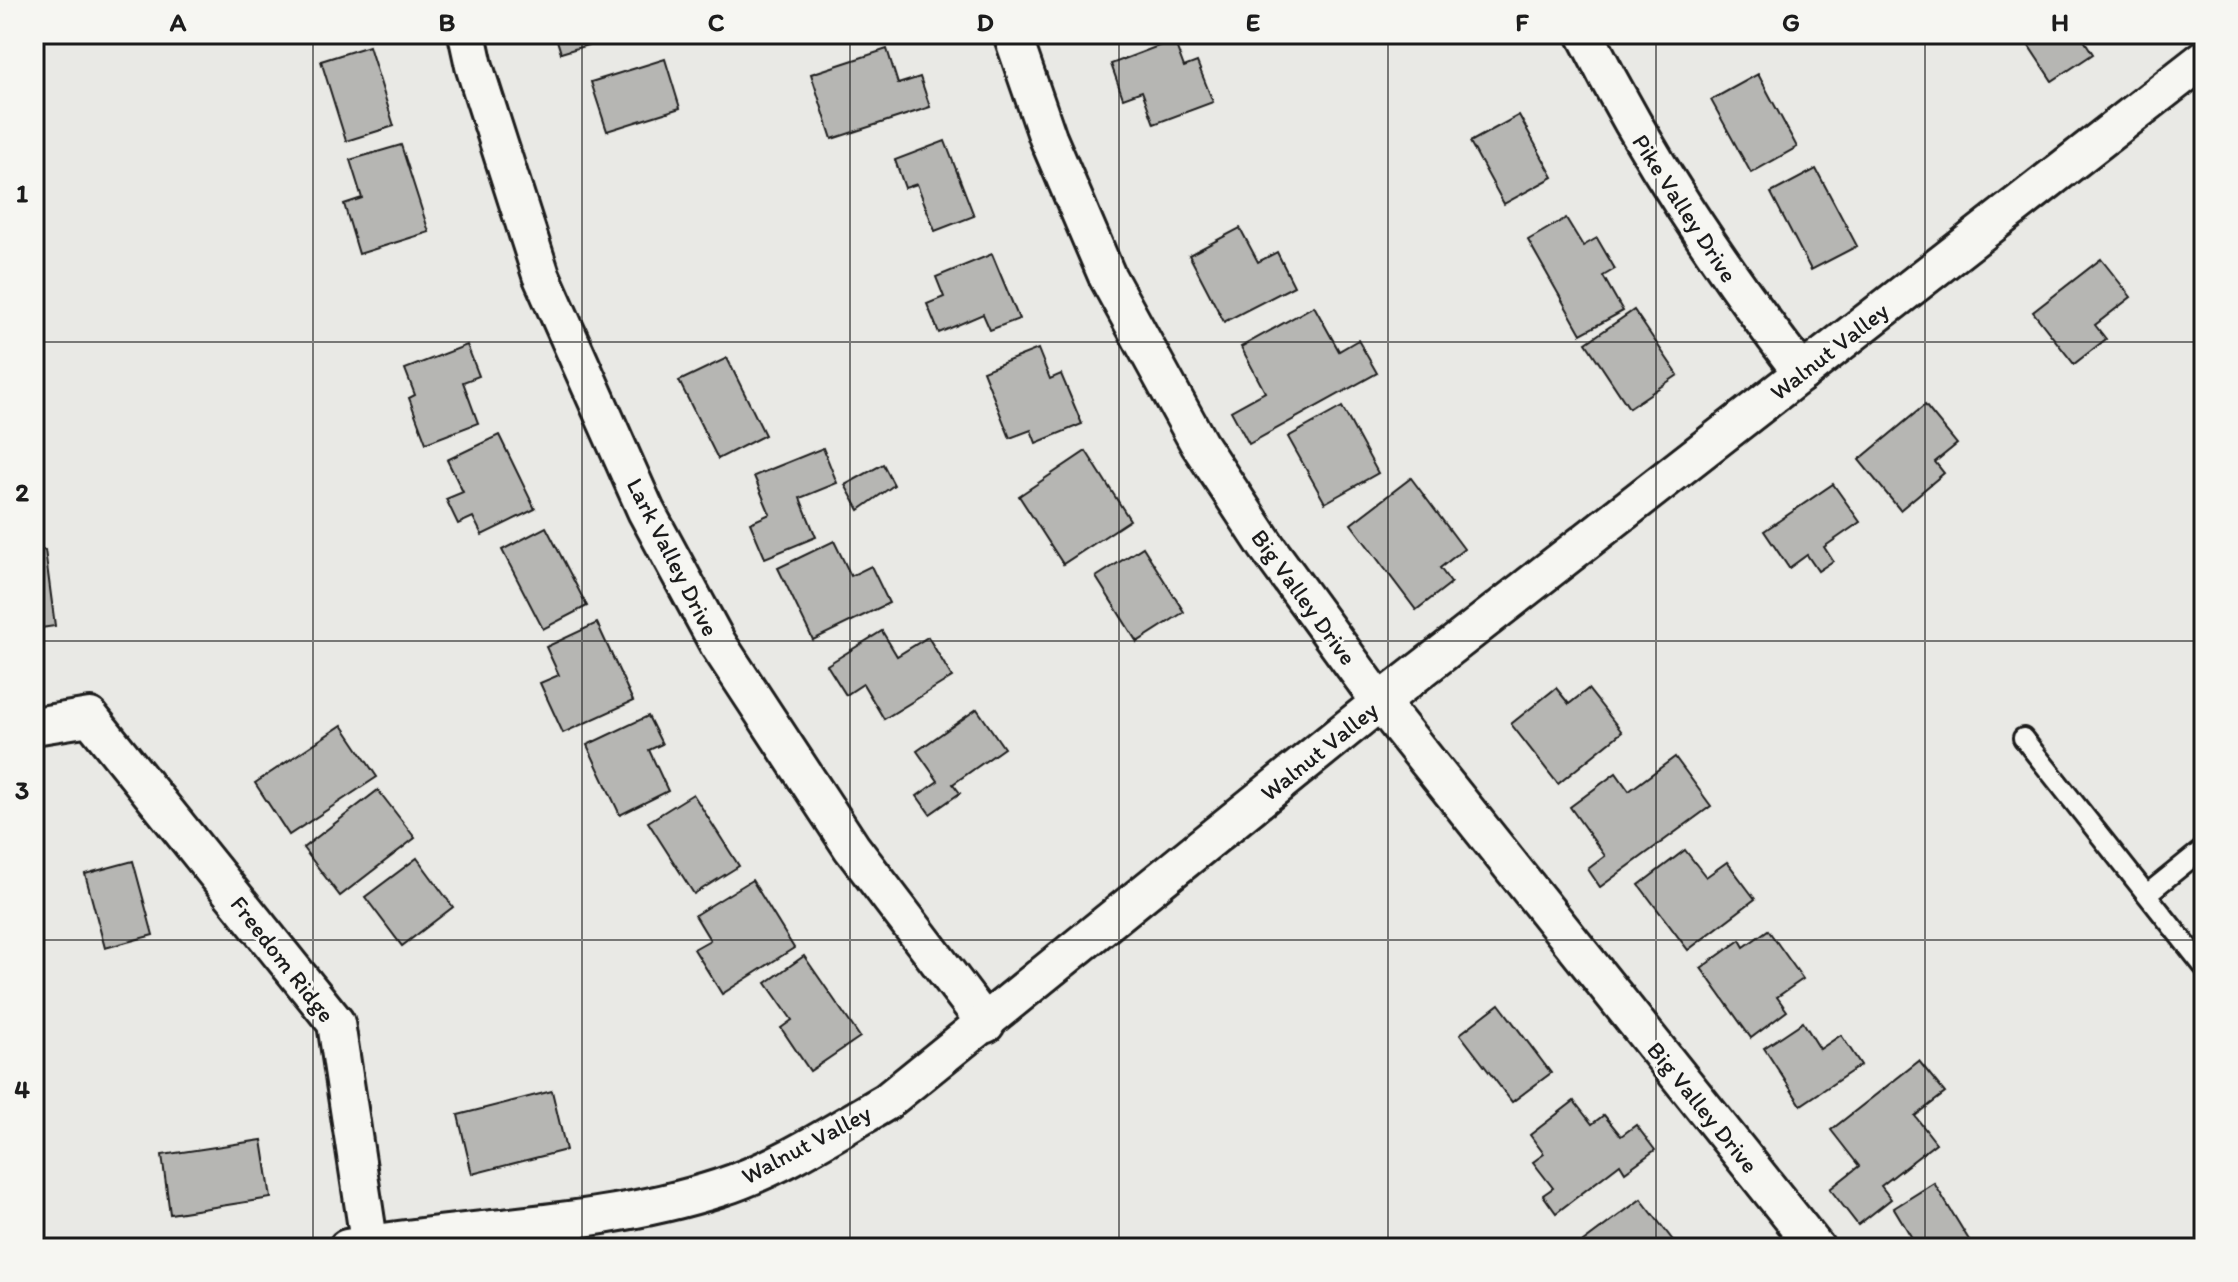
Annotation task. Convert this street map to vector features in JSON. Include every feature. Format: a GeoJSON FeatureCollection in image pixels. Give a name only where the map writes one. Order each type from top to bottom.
{"type":"FeatureCollection","features":[{"type":"Feature","properties":{"kind":"street","name":"Lark Valley Drive"},"geometry":{"type":"LineString","coordinates":[[467,34],[474,66],[541,275],[646,511],[718,644],[843,835],[986,1024]]}},
{"type":"Feature","properties":{"kind":"street","name":"Big Valley Drive"},"geometry":{"type":"LineString","coordinates":[[1012,34],[1048,138],[1107,276],[1191,430],[1267,547],[1380,702],[1816,1248]]}},
{"type":"Feature","properties":{"kind":"street","name":"Pike Valley Drive"},"geometry":{"type":"LineString","coordinates":[[1585,34],[1629,122],[1719,265],[1802,373]]}},
{"type":"Feature","properties":{"kind":"street","name":"Walnut Valley"},"geometry":{"type":"LineString","coordinates":[[362,1247],[620,1213],[720,1188],[805,1150],[886,1102],[1380,702],[2204,59]]}},
{"type":"Feature","properties":{"kind":"street","name":"Freedom Ridge"},"geometry":{"type":"LineString","coordinates":[[34,726],[90,717],[336,1023],[362,1247]]}},
{"type":"Feature","properties":{"kind":"lane"},"geometry":{"type":"LineString","coordinates":[[2023,738],[2204,967]]}},
{"type":"Feature","properties":{"kind":"lane"},"geometry":{"type":"LineString","coordinates":[[2147,894],[2204,848]]}},
{"type":"Feature","properties":{"kind":"building"},"geometry":{"type":"Polygon","coordinates":[[[555,34],[624,34],[561,53],[555,34]]]}},
{"type":"Feature","properties":{"kind":"building"},"geometry":{"type":"Polygon","coordinates":[[[2021,34],[2080,34],[2093,54],[2052,81],[2021,34]]]}},
{"type":"Feature","properties":{"kind":"building"},"geometry":{"type":"Polygon","coordinates":[[[1174,40],[1184,67],[1197,62],[1213,102],[1154,124],[1142,91],[1123,98],[1111,64],[1174,40]]]}},
{"type":"Feature","properties":{"kind":"building"},"geometry":{"type":"Polygon","coordinates":[[[369,46],[394,126],[346,141],[321,61],[369,46]]]}},
{"type":"Feature","properties":{"kind":"building"},"geometry":{"type":"Polygon","coordinates":[[[887,49],[898,84],[920,77],[930,107],[832,139],[811,74],[887,49]]]}},
{"type":"Feature","properties":{"kind":"building"},"geometry":{"type":"Polygon","coordinates":[[[665,59],[680,108],[607,131],[591,82],[665,59]]]}},
{"type":"Feature","properties":{"kind":"building"},"geometry":{"type":"Polygon","coordinates":[[[1758,74],[1797,147],[1751,173],[1711,100],[1758,74]]]}},
{"type":"Feature","properties":{"kind":"building"},"geometry":{"type":"Polygon","coordinates":[[[1519,115],[1553,177],[1504,204],[1470,142],[1519,115]]]}},
{"type":"Feature","properties":{"kind":"building"},"geometry":{"type":"Polygon","coordinates":[[[945,141],[974,216],[935,231],[917,184],[905,188],[895,160],[945,141]]]}},
{"type":"Feature","properties":{"kind":"building"},"geometry":{"type":"Polygon","coordinates":[[[401,145],[429,232],[359,254],[344,204],[362,198],[350,160],[401,145]]]}},
{"type":"Feature","properties":{"kind":"building"},"geometry":{"type":"Polygon","coordinates":[[[1816,169],[1857,246],[1811,270],[1771,193],[1816,169]]]}},
{"type":"Feature","properties":{"kind":"building"},"geometry":{"type":"Polygon","coordinates":[[[1566,218],[1583,246],[1597,238],[1615,269],[1603,276],[1623,311],[1581,334],[1528,240],[1566,218]]]}},
{"type":"Feature","properties":{"kind":"building"},"geometry":{"type":"Polygon","coordinates":[[[1240,228],[1258,262],[1277,252],[1294,286],[1224,322],[1189,255],[1240,228]]]}},
{"type":"Feature","properties":{"kind":"building"},"geometry":{"type":"Polygon","coordinates":[[[992,254],[1019,319],[990,330],[983,314],[939,333],[927,304],[944,297],[936,277],[992,254]]]}},
{"type":"Feature","properties":{"kind":"building"},"geometry":{"type":"Polygon","coordinates":[[[2101,259],[2131,297],[2095,325],[2106,339],[2074,364],[2033,312],[2101,259]]]}},
{"type":"Feature","properties":{"kind":"building"},"geometry":{"type":"Polygon","coordinates":[[[1314,306],[1339,351],[1358,340],[1377,373],[1249,444],[1231,411],[1265,392],[1241,347],[1314,306]]]}},
{"type":"Feature","properties":{"kind":"building"},"geometry":{"type":"Polygon","coordinates":[[[1634,310],[1678,375],[1629,408],[1586,343],[1634,310]]]}},
{"type":"Feature","properties":{"kind":"building"},"geometry":{"type":"Polygon","coordinates":[[[467,345],[479,376],[463,382],[478,423],[426,443],[409,398],[415,395],[405,369],[467,345]]]}},
{"type":"Feature","properties":{"kind":"building"},"geometry":{"type":"Polygon","coordinates":[[[1038,349],[1050,379],[1061,374],[1082,424],[1036,443],[1031,430],[1010,438],[983,371],[1038,349]]]}},
{"type":"Feature","properties":{"kind":"building"},"geometry":{"type":"Polygon","coordinates":[[[727,358],[765,435],[718,459],[679,381],[727,358]]]}},
{"type":"Feature","properties":{"kind":"building"},"geometry":{"type":"Polygon","coordinates":[[[1925,405],[1957,444],[1935,462],[1944,473],[1900,510],[1859,460],[1925,405]]]}},
{"type":"Feature","properties":{"kind":"building"},"geometry":{"type":"Polygon","coordinates":[[[1342,407],[1378,473],[1325,503],[1288,437],[1342,407]]]}},
{"type":"Feature","properties":{"kind":"building"},"geometry":{"type":"Polygon","coordinates":[[[499,435],[535,509],[482,535],[473,517],[458,524],[446,499],[463,492],[447,460],[499,435]]]}},
{"type":"Feature","properties":{"kind":"building"},"geometry":{"type":"Polygon","coordinates":[[[823,448],[837,483],[800,498],[816,537],[765,558],[750,523],[770,514],[754,476],[823,448]]]}},
{"type":"Feature","properties":{"kind":"building"},"geometry":{"type":"Polygon","coordinates":[[[1086,451],[1130,520],[1063,564],[1019,496],[1086,451]]]}},
{"type":"Feature","properties":{"kind":"building"},"geometry":{"type":"Polygon","coordinates":[[[883,464],[894,485],[859,510],[845,485],[883,464]]]}},
{"type":"Feature","properties":{"kind":"building"},"geometry":{"type":"Polygon","coordinates":[[[1411,478],[1464,549],[1440,568],[1451,583],[1416,610],[1351,524],[1411,478]]]}},
{"type":"Feature","properties":{"kind":"building"},"geometry":{"type":"Polygon","coordinates":[[[1833,484],[1860,522],[1824,547],[1833,561],[1818,571],[1807,555],[1789,568],[1764,531],[1833,484]]]}},
{"type":"Feature","properties":{"kind":"building"},"geometry":{"type":"Polygon","coordinates":[[[546,527],[587,606],[543,629],[502,550],[546,527]]]}},
{"type":"Feature","properties":{"kind":"building"},"geometry":{"type":"Polygon","coordinates":[[[834,541],[851,576],[871,566],[889,603],[813,640],[778,568],[834,541]]]}},
{"type":"Feature","properties":{"kind":"building"},"geometry":{"type":"Polygon","coordinates":[[[1143,547],[1184,612],[1137,642],[1096,577],[1143,547]]]}},
{"type":"Feature","properties":{"kind":"building"},"geometry":{"type":"Polygon","coordinates":[[[45,550],[55,626],[34,629],[34,551],[45,550]]]}},
{"type":"Feature","properties":{"kind":"building"},"geometry":{"type":"Polygon","coordinates":[[[597,623],[633,701],[563,733],[540,683],[559,675],[546,647],[597,623]]]}},
{"type":"Feature","properties":{"kind":"building"},"geometry":{"type":"Polygon","coordinates":[[[882,631],[897,656],[928,637],[952,677],[884,719],[863,684],[846,695],[827,665],[882,631]]]}},
{"type":"Feature","properties":{"kind":"building"},"geometry":{"type":"Polygon","coordinates":[[[1556,688],[1569,704],[1588,689],[1622,732],[1558,784],[1511,724],[1556,688]]]}},
{"type":"Feature","properties":{"kind":"building"},"geometry":{"type":"Polygon","coordinates":[[[977,709],[1004,748],[953,784],[960,793],[930,814],[917,796],[938,781],[917,751],[977,709]]]}},
{"type":"Feature","properties":{"kind":"building"},"geometry":{"type":"Polygon","coordinates":[[[648,716],[662,744],[649,750],[668,791],[620,815],[587,745],[648,716]]]}},
{"type":"Feature","properties":{"kind":"building"},"geometry":{"type":"Polygon","coordinates":[[[342,725],[377,777],[289,835],[255,783],[342,725]]]}},
{"type":"Feature","properties":{"kind":"building"},"geometry":{"type":"Polygon","coordinates":[[[1675,757],[1711,806],[1600,887],[1588,869],[1605,856],[1570,807],[1616,773],[1629,791],[1675,757]]]}},
{"type":"Feature","properties":{"kind":"building"},"geometry":{"type":"Polygon","coordinates":[[[378,790],[415,838],[340,896],[303,848],[378,790]]]}},
{"type":"Feature","properties":{"kind":"building"},"geometry":{"type":"Polygon","coordinates":[[[693,794],[739,866],[694,894],[648,822],[693,794]]]}},
{"type":"Feature","properties":{"kind":"building"},"geometry":{"type":"Polygon","coordinates":[[[1685,850],[1706,877],[1727,862],[1755,899],[1688,950],[1639,885],[1685,850]]]}},
{"type":"Feature","properties":{"kind":"building"},"geometry":{"type":"Polygon","coordinates":[[[417,858],[453,907],[402,946],[365,897],[417,858]]]}},
{"type":"Feature","properties":{"kind":"building"},"geometry":{"type":"Polygon","coordinates":[[[133,861],[153,935],[105,948],[85,874],[133,861]]]}},
{"type":"Feature","properties":{"kind":"building"},"geometry":{"type":"Polygon","coordinates":[[[752,880],[794,948],[722,994],[694,949],[710,940],[695,915],[752,880]]]}},
{"type":"Feature","properties":{"kind":"building"},"geometry":{"type":"Polygon","coordinates":[[[1768,930],[1803,979],[1777,997],[1787,1011],[1751,1038],[1701,968],[1740,940],[1744,947],[1768,930]]]}},
{"type":"Feature","properties":{"kind":"building"},"geometry":{"type":"Polygon","coordinates":[[[804,956],[860,1037],[810,1071],[781,1028],[792,1020],[766,983],[804,956]]]}},
{"type":"Feature","properties":{"kind":"building"},"geometry":{"type":"Polygon","coordinates":[[[1499,1004],[1551,1073],[1512,1102],[1460,1034],[1499,1004]]]}},
{"type":"Feature","properties":{"kind":"building"},"geometry":{"type":"Polygon","coordinates":[[[1803,1022],[1820,1049],[1841,1035],[1861,1065],[1801,1105],[1764,1048],[1803,1022]]]}},
{"type":"Feature","properties":{"kind":"building"},"geometry":{"type":"Polygon","coordinates":[[[1919,1061],[1945,1093],[1915,1116],[1936,1143],[1881,1186],[1891,1199],[1858,1225],[1830,1189],[1859,1166],[1831,1130],[1919,1061]]]}},
{"type":"Feature","properties":{"kind":"building"},"geometry":{"type":"Polygon","coordinates":[[[552,1091],[566,1150],[472,1174],[458,1115],[552,1091]]]}},
{"type":"Feature","properties":{"kind":"building"},"geometry":{"type":"Polygon","coordinates":[[[1574,1101],[1592,1124],[1604,1115],[1621,1136],[1636,1125],[1655,1150],[1625,1172],[1620,1164],[1556,1213],[1543,1195],[1553,1188],[1533,1162],[1544,1154],[1530,1135],[1574,1101]]]}},
{"type":"Feature","properties":{"kind":"building"},"geometry":{"type":"Polygon","coordinates":[[[262,1140],[271,1198],[170,1214],[162,1155],[262,1140]]]}},
{"type":"Feature","properties":{"kind":"building"},"geometry":{"type":"Polygon","coordinates":[[[1934,1183],[1974,1248],[1918,1248],[1894,1208],[1934,1183]]]}},
{"type":"Feature","properties":{"kind":"building"},"geometry":{"type":"Polygon","coordinates":[[[1641,1199],[1675,1243],[1668,1248],[1575,1248],[1641,1199]]]}}]}
